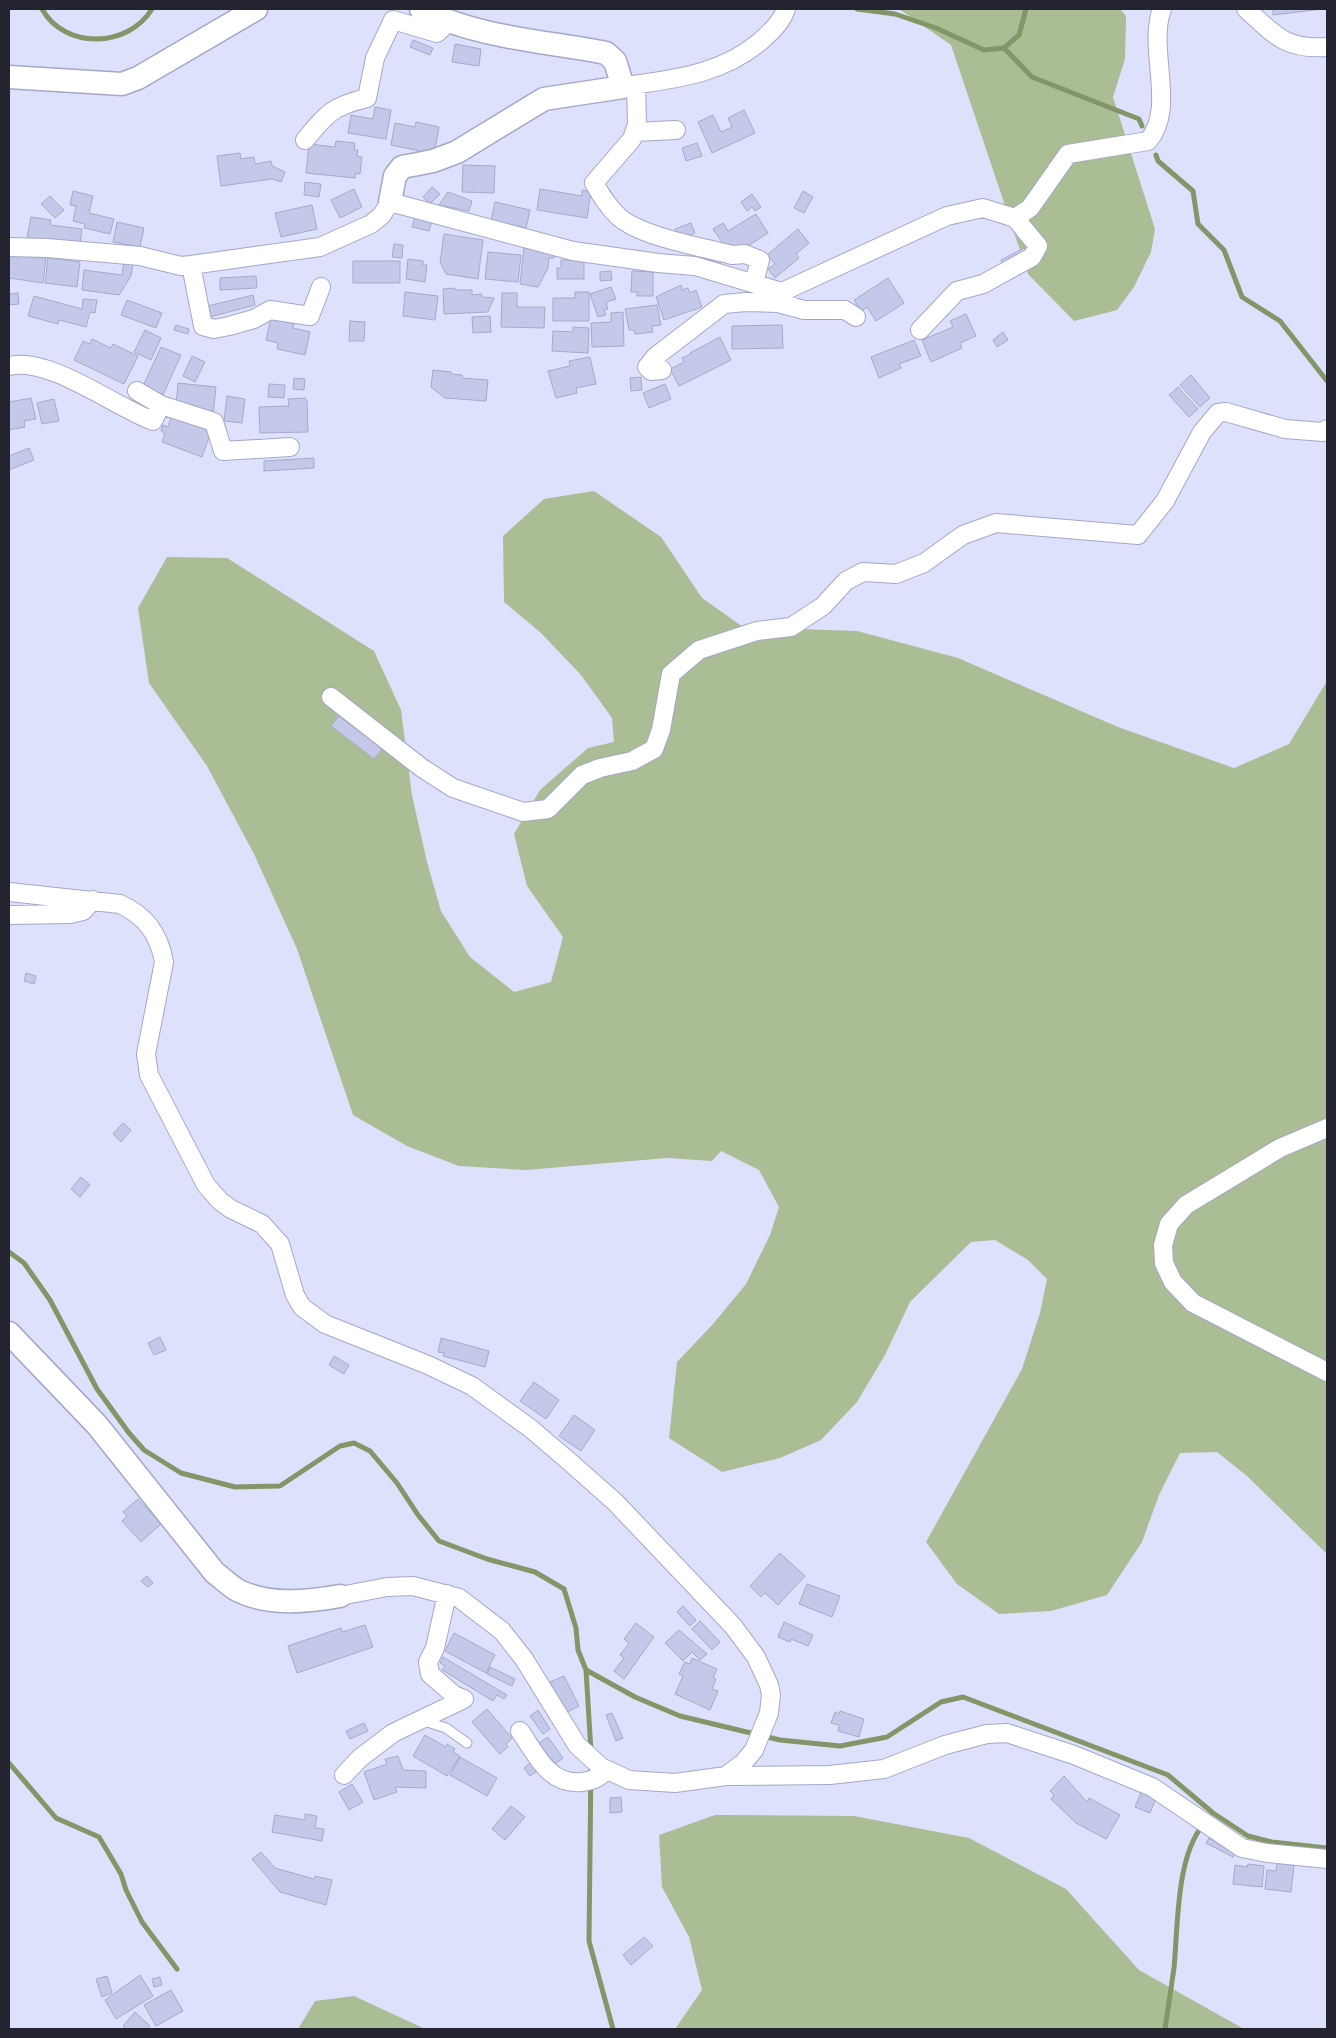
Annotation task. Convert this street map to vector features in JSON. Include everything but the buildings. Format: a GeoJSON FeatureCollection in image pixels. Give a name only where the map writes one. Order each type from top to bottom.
{"type":"FeatureCollection","features":[{"type":"Feature","properties":{"kind":"street"},"geometry":{"type":"LineString","coordinates":[[9,77],[122,84],[138,78],[256,9]]}},
{"type":"Feature","properties":{"kind":"street"},"geometry":{"type":"LineString","coordinates":[[421,9],[474,29],[606,54],[615,61],[629,86],[638,124],[632,139],[594,182],[604,201],[620,218],[640,229],[732,255],[745,254],[760,260],[754,283]]}},
{"type":"Feature","properties":{"kind":"street"},"geometry":{"type":"LineString","coordinates":[[9,248],[47,248],[140,256],[168,263],[192,265],[320,247],[371,224],[382,215],[390,202],[395,176],[402,167],[433,161],[457,152],[544,99],[700,74],[731,62],[750,51],[771,32],[783,18],[786,9]]}},
{"type":"Feature","properties":{"kind":"street"},"geometry":{"type":"LineString","coordinates":[[1015,218],[1030,208],[1068,154],[1148,141],[1155,134],[1159,123],[1161,106],[1157,36],[1158,20],[1162,9]]}},
{"type":"Feature","properties":{"kind":"street"},"geometry":{"type":"LineString","coordinates":[[1246,9],[1278,37],[1292,45],[1307,49],[1327,47]]}},
{"type":"Feature","properties":{"kind":"street"},"geometry":{"type":"LineString","coordinates":[[305,140],[325,115],[344,103],[367,98],[375,58],[393,20],[437,33],[450,21]]}},
{"type":"Feature","properties":{"kind":"street"},"geometry":{"type":"LineString","coordinates":[[634,132],[676,130]]}},
{"type":"Feature","properties":{"kind":"street"},"geometry":{"type":"LineString","coordinates":[[390,202],[573,251],[658,263],[695,266],[754,283],[804,310],[845,310],[856,317]]}},
{"type":"Feature","properties":{"kind":"street"},"geometry":{"type":"LineString","coordinates":[[662,370],[651,371],[647,367],[655,357],[724,304],[780,297],[947,216],[983,208],[1015,218],[1038,246],[1032,257],[984,284],[957,291],[920,330]]}},
{"type":"Feature","properties":{"kind":"street"},"geometry":{"type":"LineString","coordinates":[[192,265],[203,326],[214,329],[254,318],[270,310],[310,316],[321,287]]}},
{"type":"Feature","properties":{"kind":"street"},"geometry":{"type":"LineString","coordinates":[[9,366],[16,364],[44,368],[153,421],[161,405]]}},
{"type":"Feature","properties":{"kind":"street"},"geometry":{"type":"LineString","coordinates":[[137,392],[161,405],[214,422],[223,451],[290,447]]}},
{"type":"Feature","properties":{"kind":"street"},"geometry":{"type":"LineString","coordinates":[[330,697],[422,768],[453,788],[523,812],[548,809],[582,775],[600,768],[632,761],[654,749],[661,730],[671,674],[699,650],[757,631],[791,627],[823,606],[846,581],[863,572],[896,574],[924,563],[963,535],[996,523],[1138,534],[1165,501],[1202,432],[1218,414],[1226,412],[1242,415],[1285,428],[1323,432],[1327,429]]}},
{"type":"Feature","properties":{"kind":"street"},"geometry":{"type":"LineString","coordinates":[[9,892],[120,904],[135,911],[147,922],[156,937],[164,962],[146,1054],[149,1075],[206,1186],[231,1209],[262,1224],[280,1244],[295,1295],[302,1307],[325,1324],[428,1365],[472,1386],[530,1428],[615,1502],[733,1626],[756,1657],[769,1684],[771,1695],[769,1712],[754,1750],[743,1763],[726,1776]]}},
{"type":"Feature","properties":{"kind":"street"},"geometry":{"type":"LineString","coordinates":[[9,915],[70,914],[83,911],[93,900]]}},
{"type":"Feature","properties":{"kind":"street"},"geometry":{"type":"LineString","coordinates":[[1327,1128],[1280,1148],[1186,1205],[1169,1224],[1163,1245],[1164,1263],[1173,1282],[1193,1303],[1327,1372]]}},
{"type":"Feature","properties":{"kind":"street"},"geometry":{"type":"LineString","coordinates":[[9,1333],[96,1425],[215,1573],[237,1589],[263,1599],[311,1602],[387,1587],[413,1586],[447,1594],[466,1603],[502,1631],[524,1658],[597,1774]]}},
{"type":"Feature","properties":{"kind":"street"},"geometry":{"type":"LineString","coordinates":[[344,1775],[360,1758],[393,1733],[464,1699],[444,1687],[430,1674],[428,1662],[435,1648],[447,1594]]}},
{"type":"Feature","properties":{"kind":"street"},"geometry":{"type":"LineString","coordinates":[[520,1731],[549,1773],[566,1782],[597,1774],[629,1780],[675,1783],[726,1776],[830,1775],[884,1769],[945,1745],[987,1734],[1007,1733],[1074,1755],[1152,1787],[1242,1848],[1267,1853],[1327,1859]]}},
{"type":"Feature","properties":{"kind":"lane"},"geometry":{"type":"LineString","coordinates":[[421,1720],[446,1728],[467,1743]]}},
{"type":"Feature","properties":{"kind":"green space"},"geometry":{"type":"Polygon","coordinates":[[[899,9],[1120,9],[1126,16],[1125,59],[1113,97],[1155,229],[1151,252],[1134,287],[1117,310],[1074,321],[1028,274],[951,45],[899,9]]]}},
{"type":"Feature","properties":{"kind":"green space"},"geometry":{"type":"Polygon","coordinates":[[[594,491],[661,537],[702,598],[743,627],[857,631],[958,658],[1118,727],[1234,768],[1289,744],[1327,681],[1327,1554],[1247,1476],[1217,1452],[1180,1453],[1159,1495],[1142,1542],[1107,1595],[1051,1611],[999,1614],[957,1584],[926,1542],[1022,1369],[1040,1313],[1047,1279],[1028,1260],[995,1240],[971,1242],[910,1302],[885,1355],[857,1402],[821,1440],[780,1458],[722,1472],[669,1438],[677,1362],[713,1324],[746,1284],[770,1235],[779,1207],[759,1170],[721,1151],[712,1161],[667,1158],[526,1170],[459,1166],[407,1146],[353,1115],[297,949],[254,854],[207,766],[149,683],[138,608],[167,557],[227,558],[374,651],[401,710],[412,795],[427,862],[441,911],[470,957],[514,992],[551,982],[563,937],[527,886],[514,834],[540,790],[588,748],[614,742],[612,718],[581,675],[541,633],[504,602],[503,536],[544,499],[594,491]]]}},
{"type":"Feature","properties":{"kind":"green space"},"geometry":{"type":"Polygon","coordinates":[[[715,1815],[854,1816],[969,1838],[1066,1889],[1139,1970],[1244,2029],[675,2029],[702,1990],[689,1937],[662,1887],[659,1835],[715,1815]]]}},
{"type":"Feature","properties":{"kind":"green space"},"geometry":{"type":"Polygon","coordinates":[[[354,1996],[424,2029],[298,2029],[315,2001],[354,1996]]]}},
{"type":"Feature","properties":{"kind":"waterway"},"geometry":{"type":"LineString","coordinates":[[42,9],[52,22],[66,32],[81,37],[97,39],[113,37],[128,31],[141,22],[152,9]]}},
{"type":"Feature","properties":{"kind":"waterway"},"geometry":{"type":"LineString","coordinates":[[857,9],[895,14],[936,28],[984,50],[1004,48],[1019,35],[1026,9]]}},
{"type":"Feature","properties":{"kind":"waterway"},"geometry":{"type":"LineString","coordinates":[[1004,48],[1032,77],[1139,119],[1142,126]]}},
{"type":"Feature","properties":{"kind":"waterway"},"geometry":{"type":"LineString","coordinates":[[1156,155],[1158,161],[1193,191],[1198,224],[1224,250],[1242,297],[1280,321],[1327,381]]}},
{"type":"Feature","properties":{"kind":"waterway"},"geometry":{"type":"LineString","coordinates":[[9,1252],[24,1263],[50,1300],[97,1389],[129,1433],[144,1450],[181,1473],[235,1487],[280,1486],[340,1446],[354,1443],[370,1451],[397,1483],[418,1515],[439,1541],[487,1559],[535,1572],[564,1589],[576,1628],[578,1650],[586,1670],[635,1697],[680,1716],[780,1740],[840,1746],[887,1737],[941,1702],[963,1697],[1168,1775],[1213,1813],[1248,1836],[1272,1842],[1327,1848]]}},
{"type":"Feature","properties":{"kind":"waterway"},"geometry":{"type":"LineString","coordinates":[[586,1670],[591,1752]]}},
{"type":"Feature","properties":{"kind":"waterway"},"geometry":{"type":"LineString","coordinates":[[9,1763],[56,1818],[99,1837],[121,1874],[126,1890],[142,1922],[177,1969]]}},
{"type":"Feature","properties":{"kind":"waterway"},"geometry":{"type":"LineString","coordinates":[[591,1763],[589,1941],[613,2029]]}},
{"type":"Feature","properties":{"kind":"waterway"},"geometry":{"type":"LineString","coordinates":[[1165,2029],[1174,1968],[1183,1873],[1194,1839],[1203,1825]]}}]}
